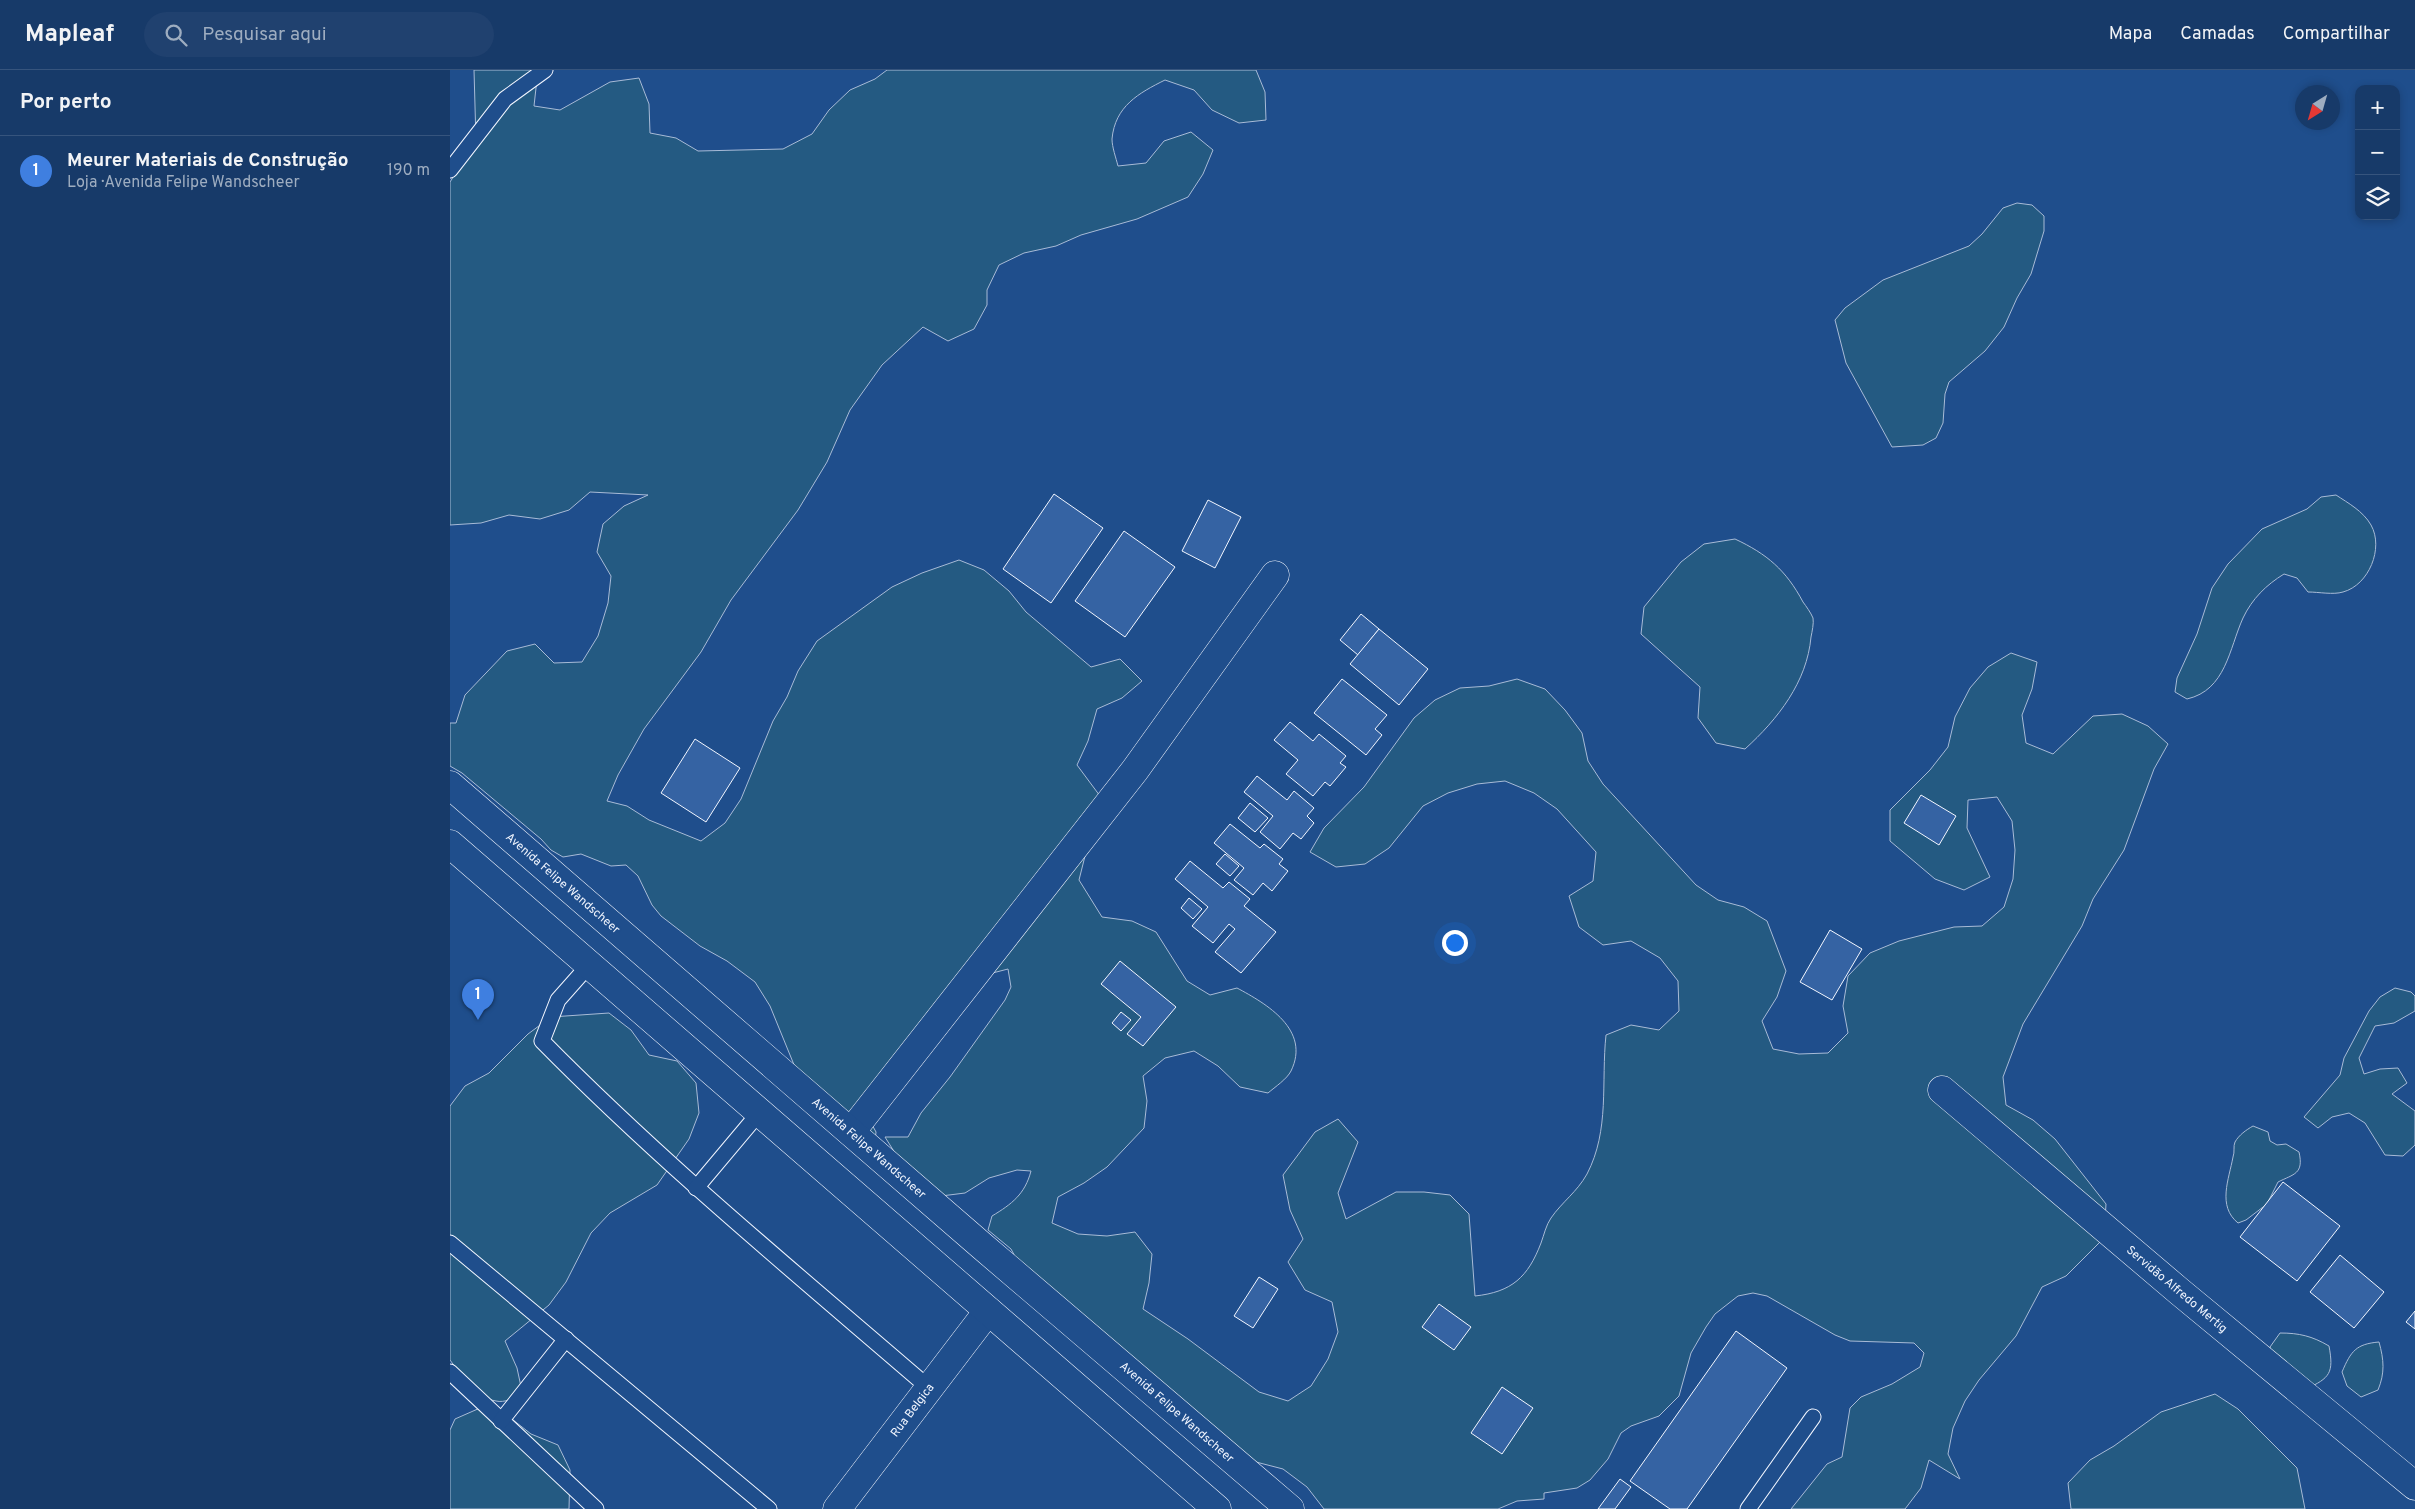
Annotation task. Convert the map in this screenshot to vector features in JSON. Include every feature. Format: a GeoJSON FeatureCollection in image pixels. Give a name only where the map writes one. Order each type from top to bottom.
{"type":"FeatureCollection","features":[{"type":"Feature","properties":{"kind":"main road"},"geometry":{"type":"LineString","coordinates":[[851,1132],[1134,770],[1275,576]]}},
{"type":"Feature","properties":{"kind":"main road","name":"Avenida Felipe Wandscheer"},"geometry":{"type":"LineString","coordinates":[[450,785],[1290,1509]]}},
{"type":"Feature","properties":{"kind":"main road"},"geometry":{"type":"LineString","coordinates":[[450,844],[1217,1509]]}},
{"type":"Feature","properties":{"kind":"main road","name":"Servidão Alfredo Mertig"},"geometry":{"type":"LineString","coordinates":[[1942,1090],[2180,1292],[2415,1486]]}},
{"type":"Feature","properties":{"kind":"main road","name":"Rua Belgica"},"geometry":{"type":"LineString","coordinates":[[837,1509],[988,1311]]}},
{"type":"Feature","properties":{"kind":"lane"},"geometry":{"type":"LineString","coordinates":[[450,170],[505,99],[545,70]]}},
{"type":"Feature","properties":{"kind":"lane"},"geometry":{"type":"LineString","coordinates":[[589,964],[558,1000],[542,1042],[593,1093],[696,1188],[929,1388]]}},
{"type":"Feature","properties":{"kind":"lane"},"geometry":{"type":"LineString","coordinates":[[696,1188],[759,1113]]}},
{"type":"Feature","properties":{"kind":"lane"},"geometry":{"type":"LineString","coordinates":[[450,1243],[769,1509]]}},
{"type":"Feature","properties":{"kind":"lane"},"geometry":{"type":"LineString","coordinates":[[501,1421],[566,1339]]}},
{"type":"Feature","properties":{"kind":"lane"},"geometry":{"type":"LineString","coordinates":[[450,1372],[596,1509]]}},
{"type":"Feature","properties":{"kind":"lane"},"geometry":{"type":"LineString","coordinates":[[1748,1509],[1813,1417]]}},
{"type":"Feature","properties":{"kind":"shaded area"},"geometry":{"type":"Polygon","coordinates":[[[474,70],[538,70],[534,106],[560,110],[610,82],[639,78],[649,104],[650,133],[676,138],[698,151],[783,149],[812,134],[829,110],[850,90],[875,79],[887,70],[1256,70],[1265,92],[1266,120],[1239,123],[1212,110],[1194,90],[1165,80],[1146,90],[1130,102],[1118,118],[1112,139],[1118,166],[1146,163],[1164,141],[1191,132],[1213,150],[1203,174],[1188,197],[1137,219],[1081,235],[1056,246],[1024,253],[999,265],[987,290],[987,305],[974,329],[948,341],[923,327],[882,365],[850,410],[827,462],[798,510],[731,600],[701,652],[644,729],[618,775],[607,801],[627,806],[649,820],[701,841],[725,823],[741,799],[773,721],[787,697],[798,671],[817,641],[892,587],[922,573],[959,560],[984,570],[1009,591],[1026,612],[1091,667],[1120,659],[1142,681],[1122,698],[1097,709],[1088,741],[1077,765],[1100,796],[1079,880],[1102,917],[1132,921],[1156,932],[1187,981],[1210,995],[1237,988],[1273,1010],[1291,1031],[1295,1043],[1296,1056],[1289,1074],[1268,1093],[1240,1087],[1218,1066],[1194,1051],[1165,1058],[1143,1076],[1147,1101],[1144,1128],[1107,1167],[1084,1183],[1058,1197],[1052,1223],[1078,1234],[1107,1236],[1135,1232],[1152,1254],[1149,1283],[1143,1309],[1188,1339],[1259,1392],[1288,1401],[1311,1386],[1328,1359],[1338,1332],[1332,1302],[1305,1290],[1288,1262],[1303,1239],[1290,1210],[1283,1175],[1315,1132],[1338,1119],[1358,1142],[1338,1193],[1346,1219],[1396,1192],[1424,1192],[1450,1195],[1469,1214],[1475,1296],[1499,1291],[1517,1281],[1524,1274],[1536,1255],[1549,1221],[1587,1174],[1599,1140],[1602,1123],[1606,1035],[1631,1025],[1659,1030],[1679,1011],[1678,981],[1660,958],[1631,941],[1603,945],[1579,927],[1569,896],[1593,881],[1596,852],[1557,809],[1534,793],[1505,781],[1477,784],[1448,793],[1423,806],[1389,848],[1365,864],[1336,867],[1310,852],[1324,828],[1364,787],[1414,718],[1435,700],[1460,688],[1489,686],[1517,679],[1545,689],[1565,710],[1582,733],[1588,761],[1603,784],[1696,885],[1718,900],[1744,907],[1767,921],[1786,971],[1777,997],[1762,1021],[1773,1049],[1799,1054],[1828,1053],[1848,1033],[1843,1006],[1848,976],[1870,953],[1899,941],[1954,927],[1982,926],[2004,907],[2013,879],[2015,850],[2012,821],[1997,797],[1968,800],[1967,828],[1990,877],[1964,890],[1935,879],[1890,841],[1890,810],[1930,770],[1948,747],[1955,717],[1970,688],[1988,667],[2011,653],[2037,662],[2032,689],[2022,715],[2026,743],[2053,754],[2093,716],[2122,714],[2148,726],[2168,744],[2154,769],[2124,850],[2093,899],[2082,926],[2023,1024],[2003,1077],[2006,1105],[2033,1120],[2055,1139],[2106,1204],[2104,1238],[2066,1276],[2042,1287],[2016,1336],[1979,1380],[1965,1401],[1953,1428],[1948,1454],[1960,1479],[1929,1460],[1921,1488],[1905,1509],[1791,1509],[1827,1464],[1842,1457],[1850,1408],[1861,1397],[1892,1384],[1920,1367],[1924,1353],[1914,1343],[1850,1341],[1835,1335],[1767,1296],[1753,1293],[1738,1296],[1715,1314],[1691,1353],[1679,1396],[1659,1416],[1631,1426],[1621,1433],[1608,1459],[1590,1480],[1577,1488],[1544,1493],[1544,1499],[1517,1501],[1498,1509],[1324,1509],[1307,1487],[1283,1469],[1256,1462],[1228,1445],[1025,1275],[1011,1249],[988,1230],[992,1216],[1017,1198],[1025,1186],[1031,1171],[1017,1170],[989,1178],[965,1193],[933,1197],[895,1153],[885,1137],[908,1137],[921,1113],[950,1077],[1005,1000],[1011,987],[1008,969],[977,977],[870,1121],[876,1132],[875,1142],[799,1077],[770,1006],[755,982],[727,961],[700,946],[661,916],[652,905],[638,876],[626,865],[611,866],[581,854],[563,857],[551,850],[541,839],[462,773],[450,766],[450,723],[456,723],[465,695],[507,651],[535,644],[554,663],[582,662],[598,636],[608,603],[611,576],[597,552],[603,524],[624,506],[648,495],[590,492],[569,510],[540,519],[509,515],[481,523],[450,525],[450,182],[476,142],[474,70]]]}},
{"type":"Feature","properties":{"kind":"shaded area"},"geometry":{"type":"Polygon","coordinates":[[[2017,203],[2032,205],[2044,216],[2044,231],[2031,274],[2017,298],[2004,327],[1985,351],[1949,382],[1945,394],[1943,423],[1936,438],[1923,445],[1892,447],[1846,363],[1835,320],[1845,308],[1883,280],[1969,246],[1982,234],[2003,208],[2017,203]]]}},
{"type":"Feature","properties":{"kind":"shaded area"},"geometry":{"type":"Polygon","coordinates":[[[2336,495],[2364,516],[2375,534],[2375,554],[2367,574],[2352,588],[2339,593],[2330,593],[2308,592],[2297,578],[2284,574],[2265,588],[2251,605],[2243,618],[2224,667],[2210,687],[2200,694],[2187,699],[2175,692],[2177,678],[2197,634],[2212,588],[2228,564],[2262,529],[2307,509],[2321,497],[2336,495]]]}},
{"type":"Feature","properties":{"kind":"shaded area"},"geometry":{"type":"Polygon","coordinates":[[[1735,539],[1775,564],[1790,581],[1813,618],[1808,654],[1797,684],[1789,699],[1769,725],[1745,749],[1716,743],[1698,718],[1700,687],[1641,634],[1644,607],[1681,562],[1704,544],[1735,539]]]}},
{"type":"Feature","properties":{"kind":"shaded area"},"geometry":{"type":"Polygon","coordinates":[[[2395,988],[2411,992],[2415,996],[2415,1011],[2394,1023],[2375,1026],[2359,1058],[2364,1074],[2380,1069],[2398,1068],[2407,1083],[2392,1094],[2415,1111],[2415,1145],[2403,1156],[2385,1155],[2365,1123],[2349,1113],[2332,1117],[2318,1128],[2304,1117],[2340,1075],[2344,1058],[2369,1011],[2380,997],[2395,988]]]}},
{"type":"Feature","properties":{"kind":"shaded area"},"geometry":{"type":"Polygon","coordinates":[[[609,1013],[631,1030],[649,1055],[677,1061],[696,1083],[699,1113],[689,1139],[657,1185],[610,1213],[591,1233],[566,1282],[549,1305],[505,1341],[517,1368],[523,1396],[502,1401],[489,1399],[470,1385],[450,1360],[450,1106],[465,1086],[489,1073],[528,1034],[551,1017],[609,1013]]]}},
{"type":"Feature","properties":{"kind":"shaded area"},"geometry":{"type":"Polygon","coordinates":[[[2253,1126],[2268,1132],[2270,1141],[2277,1145],[2286,1144],[2299,1152],[2300,1165],[2293,1175],[2278,1182],[2267,1204],[2246,1220],[2238,1223],[2228,1209],[2226,1200],[2227,1183],[2234,1155],[2235,1142],[2253,1126]]]}},
{"type":"Feature","properties":{"kind":"shaded area"},"geometry":{"type":"Polygon","coordinates":[[[2280,1333],[2305,1336],[2329,1346],[2331,1363],[2325,1378],[2306,1389],[2276,1365],[2270,1347],[2280,1333]]]}},
{"type":"Feature","properties":{"kind":"shaded area"},"geometry":{"type":"Polygon","coordinates":[[[2379,1342],[2383,1366],[2382,1378],[2378,1390],[2361,1397],[2347,1386],[2342,1372],[2355,1350],[2371,1343],[2379,1342]]]}},
{"type":"Feature","properties":{"kind":"shaded area"},"geometry":{"type":"Polygon","coordinates":[[[2215,1394],[2238,1409],[2297,1468],[2305,1509],[2071,1509],[2068,1483],[2090,1460],[2114,1446],[2161,1412],[2215,1394]]]}},
{"type":"Feature","properties":{"kind":"shaded area"},"geometry":{"type":"Polygon","coordinates":[[[480,1408],[508,1416],[531,1434],[558,1445],[570,1470],[569,1509],[450,1509],[450,1430],[455,1419],[480,1408]]]}},
{"type":"Feature","properties":{"kind":"building"},"geometry":{"type":"Polygon","coordinates":[[[1054,494],[1103,528],[1051,603],[1003,569],[1054,494]]]}},
{"type":"Feature","properties":{"kind":"building"},"geometry":{"type":"Polygon","coordinates":[[[1208,500],[1241,517],[1215,568],[1182,551],[1208,500]]]}},
{"type":"Feature","properties":{"kind":"building"},"geometry":{"type":"Polygon","coordinates":[[[1124,531],[1175,567],[1125,637],[1075,601],[1124,531]]]}},
{"type":"Feature","properties":{"kind":"building"},"geometry":{"type":"Polygon","coordinates":[[[1361,614],[1379,629],[1358,655],[1340,640],[1361,614]]]}},
{"type":"Feature","properties":{"kind":"building"},"geometry":{"type":"Polygon","coordinates":[[[1379,629],[1428,669],[1399,705],[1350,664],[1379,629]]]}},
{"type":"Feature","properties":{"kind":"building"},"geometry":{"type":"Polygon","coordinates":[[[1342,679],[1387,715],[1375,729],[1382,735],[1366,755],[1314,713],[1342,679]]]}},
{"type":"Feature","properties":{"kind":"building"},"geometry":{"type":"Polygon","coordinates":[[[1290,722],[1313,741],[1319,734],[1346,756],[1340,763],[1346,767],[1330,786],[1325,782],[1313,796],[1286,774],[1298,760],[1274,740],[1290,722]]]}},
{"type":"Feature","properties":{"kind":"building"},"geometry":{"type":"Polygon","coordinates":[[[695,739],[740,768],[706,822],[661,793],[695,739]]]}},
{"type":"Feature","properties":{"kind":"building"},"geometry":{"type":"Polygon","coordinates":[[[1257,776],[1287,800],[1294,791],[1314,808],[1307,816],[1314,823],[1301,839],[1293,833],[1280,849],[1260,832],[1273,816],[1244,792],[1257,776]]]}},
{"type":"Feature","properties":{"kind":"building"},"geometry":{"type":"Polygon","coordinates":[[[1921,795],[1956,816],[1939,845],[1904,823],[1921,795]]]}},
{"type":"Feature","properties":{"kind":"building"},"geometry":{"type":"Polygon","coordinates":[[[1250,803],[1268,818],[1255,832],[1238,818],[1250,803]]]}},
{"type":"Feature","properties":{"kind":"building"},"geometry":{"type":"Polygon","coordinates":[[[1230,824],[1260,848],[1264,844],[1283,859],[1279,864],[1288,871],[1272,891],[1263,883],[1253,895],[1234,880],[1244,868],[1214,843],[1230,824]]]}},
{"type":"Feature","properties":{"kind":"building"},"geometry":{"type":"Polygon","coordinates":[[[1225,854],[1239,866],[1230,876],[1216,864],[1225,854]]]}},
{"type":"Feature","properties":{"kind":"building"},"geometry":{"type":"Polygon","coordinates":[[[1190,861],[1223,888],[1229,882],[1250,899],[1244,906],[1276,932],[1241,973],[1215,952],[1235,929],[1229,924],[1213,943],[1192,926],[1208,907],[1175,879],[1190,861]]]}},
{"type":"Feature","properties":{"kind":"building"},"geometry":{"type":"Polygon","coordinates":[[[1189,898],[1202,909],[1193,919],[1181,908],[1189,898]]]}},
{"type":"Feature","properties":{"kind":"building"},"geometry":{"type":"Polygon","coordinates":[[[1830,930],[1862,949],[1832,1000],[1800,982],[1830,930]]]}},
{"type":"Feature","properties":{"kind":"building"},"geometry":{"type":"Polygon","coordinates":[[[1120,961],[1176,1007],[1143,1046],[1127,1034],[1141,1017],[1101,984],[1120,961]]]}},
{"type":"Feature","properties":{"kind":"building"},"geometry":{"type":"Polygon","coordinates":[[[1121,1012],[1131,1020],[1121,1031],[1112,1023],[1121,1012]]]}},
{"type":"Feature","properties":{"kind":"building"},"geometry":{"type":"Polygon","coordinates":[[[2283,1182],[2340,1226],[2297,1281],[2240,1237],[2283,1182]]]}},
{"type":"Feature","properties":{"kind":"building"},"geometry":{"type":"Polygon","coordinates":[[[2340,1255],[2384,1292],[2354,1328],[2310,1292],[2340,1255]]]}},
{"type":"Feature","properties":{"kind":"building"},"geometry":{"type":"Polygon","coordinates":[[[1259,1277],[1278,1289],[1253,1328],[1234,1316],[1259,1277]]]}},
{"type":"Feature","properties":{"kind":"building"},"geometry":{"type":"Polygon","coordinates":[[[1439,1304],[1471,1327],[1454,1350],[1422,1327],[1439,1304]]]}},
{"type":"Feature","properties":{"kind":"building"},"geometry":{"type":"Polygon","coordinates":[[[2415,1311],[2415,1329],[2406,1322],[2415,1311]]]}},
{"type":"Feature","properties":{"kind":"building"},"geometry":{"type":"Polygon","coordinates":[[[1736,1331],[1787,1368],[1687,1509],[1670,1509],[1630,1481],[1736,1331]]]}},
{"type":"Feature","properties":{"kind":"building"},"geometry":{"type":"Polygon","coordinates":[[[1502,1387],[1533,1408],[1502,1454],[1471,1433],[1502,1387]]]}},
{"type":"Feature","properties":{"kind":"building"},"geometry":{"type":"Polygon","coordinates":[[[1620,1479],[1631,1487],[1615,1509],[1598,1509],[1620,1479]]]}},
{"type":"Feature","properties":{"kind":"place","name":"Meurer Materiais de Construção"},"geometry":{"type":"Point","coordinates":[478,1020]}}]}
